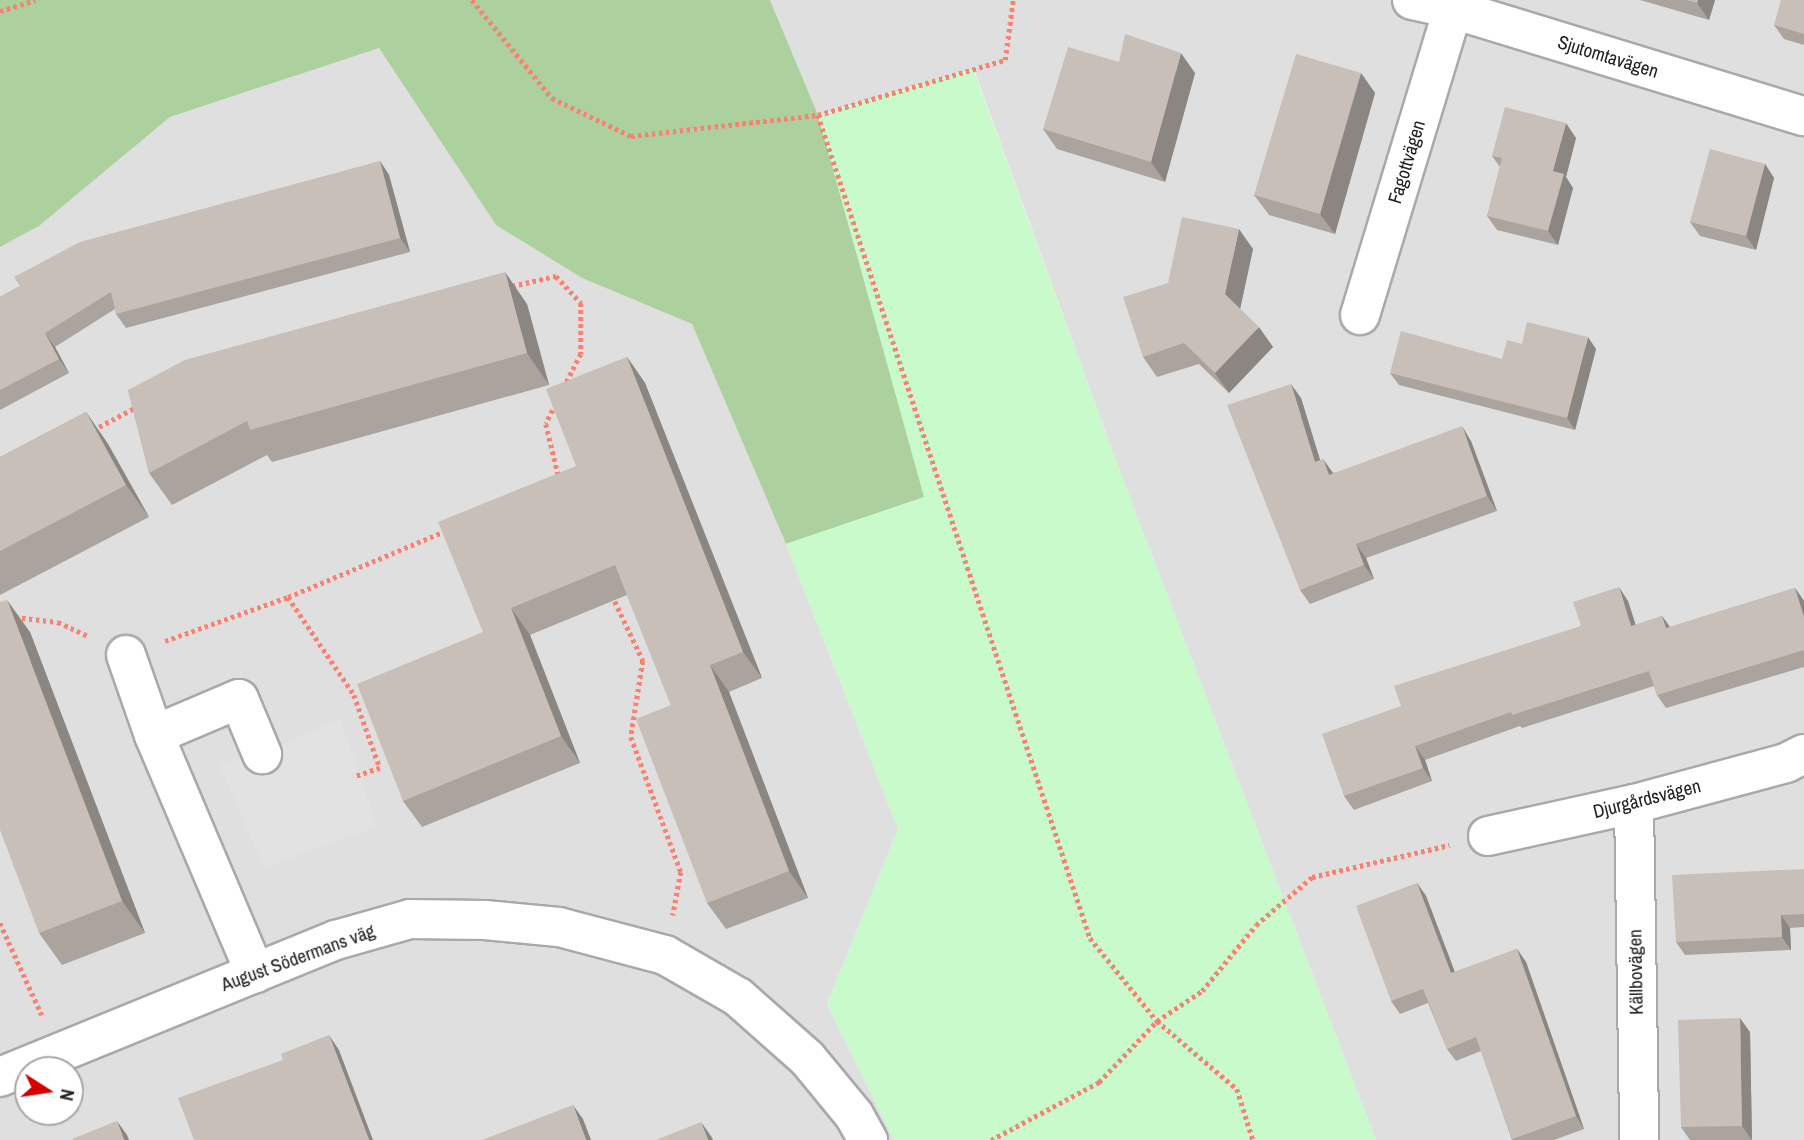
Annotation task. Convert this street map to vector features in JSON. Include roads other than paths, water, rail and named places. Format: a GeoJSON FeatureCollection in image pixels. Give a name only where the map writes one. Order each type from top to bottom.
{"type":"FeatureCollection","features":[{"type":"Feature","properties":{"kind":"street","name":"Sjutomtavägen"},"geometry":{"type":"LineString","coordinates":[[1412,0],[1453,9],[1804,117]]}},
{"type":"Feature","properties":{"kind":"street","name":"Fagottvägen"},"geometry":{"type":"LineString","coordinates":[[1360,315],[1453,9]]}},
{"type":"Feature","properties":{"kind":"street"},"geometry":{"type":"LineString","coordinates":[[125,655],[154,735],[255,973]]}},
{"type":"Feature","properties":{"kind":"street"},"geometry":{"type":"LineString","coordinates":[[154,735],[239,699],[262,754]]}},
{"type":"Feature","properties":{"kind":"street","name":"Djurgårdsvägen"},"geometry":{"type":"LineString","coordinates":[[1488,836],[1634,804],[1786,763],[1804,754]]}},
{"type":"Feature","properties":{"kind":"street","name":"Källbovägen"},"geometry":{"type":"LineString","coordinates":[[1634,804],[1639,1140]]}},
{"type":"Feature","properties":{"kind":"street","name":"August Södermans väg"},"geometry":{"type":"LineString","coordinates":[[0,1077],[336,940],[410,919],[485,920],[559,927],[665,955],[738,997],[807,1058],[854,1115],[869,1140]]}}]}
